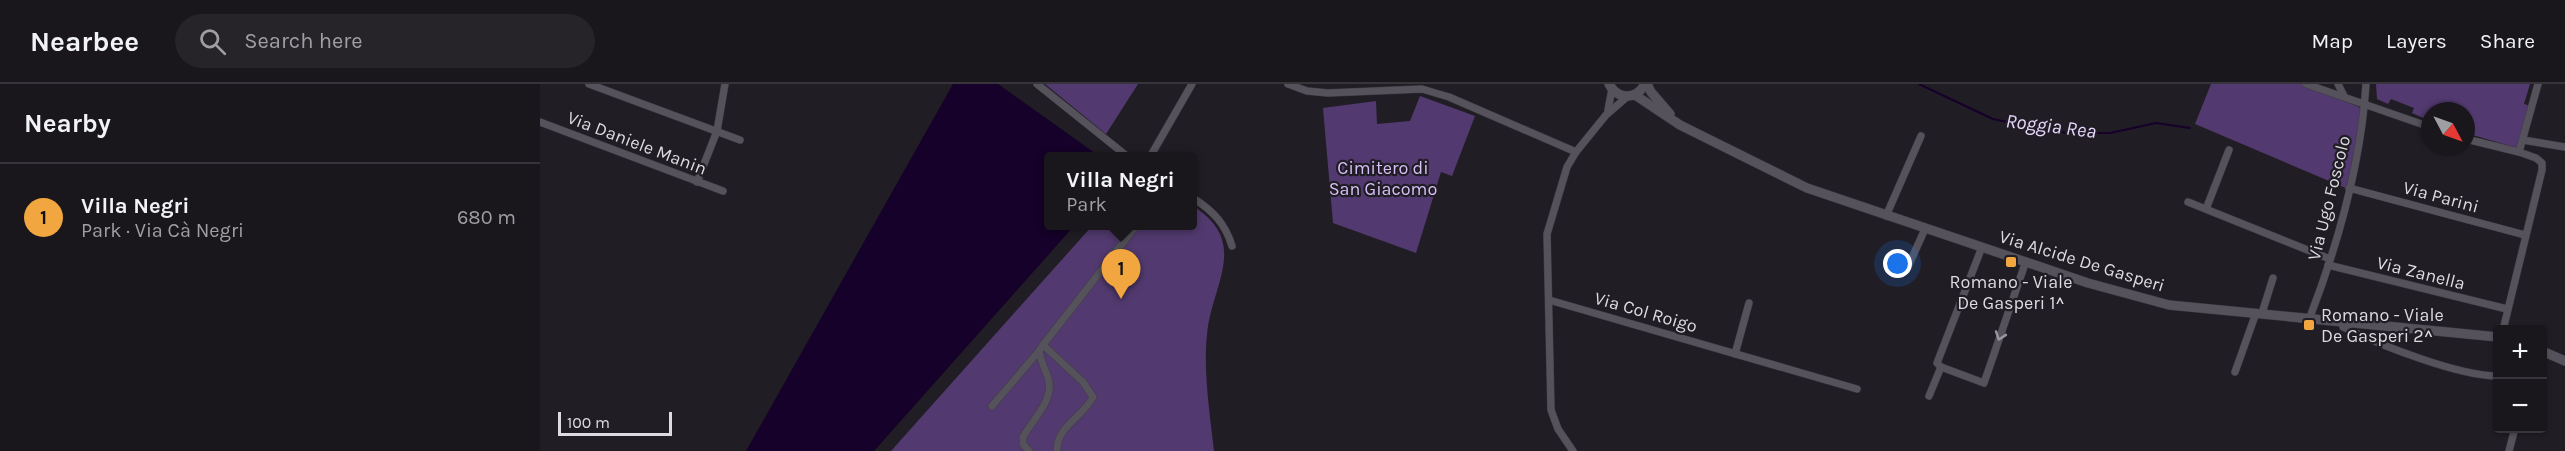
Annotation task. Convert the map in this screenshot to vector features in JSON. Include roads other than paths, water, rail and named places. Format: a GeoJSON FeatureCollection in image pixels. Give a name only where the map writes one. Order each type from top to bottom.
{"type":"FeatureCollection","features":[{"type":"Feature","properties":{"kind":"main road"},"geometry":{"type":"LineString","coordinates":[[1632,95],[1646,84]]}},
{"type":"Feature","properties":{"kind":"main road","name":"Via Alcide De Gasperi"},"geometry":{"type":"LineString","coordinates":[[1646,84],[1680,125]]}},
{"type":"Feature","properties":{"kind":"main road","name":"Via Alcide De Gasperi"},"geometry":{"type":"LineString","coordinates":[[1611,87],[1617,93],[1632,95],[1680,125],[1783,178],[1924,229],[2146,300],[2169,305],[2493,336]]}},
{"type":"Feature","properties":{"kind":"main road"},"geometry":{"type":"LineString","coordinates":[[2547,354],[2565,362]]}},
{"type":"Feature","properties":{"kind":"street"},"geometry":{"type":"LineString","coordinates":[[589,84],[740,140]]}},
{"type":"Feature","properties":{"kind":"street"},"geometry":{"type":"LineString","coordinates":[[697,182],[717,131],[725,84]]}},
{"type":"Feature","properties":{"kind":"street"},"geometry":{"type":"LineString","coordinates":[[1037,84],[1123,152]]}},
{"type":"Feature","properties":{"kind":"street"},"geometry":{"type":"LineString","coordinates":[[1152,152],[1192,84]]}},
{"type":"Feature","properties":{"kind":"street"},"geometry":{"type":"LineString","coordinates":[[1288,84],[1307,91],[1328,93],[1422,89],[1449,97],[1576,152]]}},
{"type":"Feature","properties":{"kind":"street"},"geometry":{"type":"LineString","coordinates":[[2306,84],[2421,124]]}},
{"type":"Feature","properties":{"kind":"street","name":"Via Ugo Foscolo"},"geometry":{"type":"LineString","coordinates":[[2310,317],[2329,262],[2349,188],[2366,84]]}},
{"type":"Feature","properties":{"kind":"street"},"geometry":{"type":"LineString","coordinates":[[2519,152],[2538,84]]}},
{"type":"Feature","properties":{"kind":"street"},"geometry":{"type":"LineString","coordinates":[[2329,93],[2338,85],[2344,96]]}},
{"type":"Feature","properties":{"kind":"street"},"geometry":{"type":"LineString","coordinates":[[1608,113],[1611,87]]}},
{"type":"Feature","properties":{"kind":"street"},"geometry":{"type":"LineString","coordinates":[[1573,451],[1558,429],[1551,410],[1547,234],[1567,167],[1576,152],[1608,113],[1632,95]]}},
{"type":"Feature","properties":{"kind":"street","name":"Via Daniele Manin"},"geometry":{"type":"LineString","coordinates":[[540,122],[723,191]]}},
{"type":"Feature","properties":{"kind":"street"},"geometry":{"type":"LineString","coordinates":[[1886,216],[1921,136]]}},
{"type":"Feature","properties":{"kind":"street"},"geometry":{"type":"LineString","coordinates":[[2523,140],[2565,147]]}},
{"type":"Feature","properties":{"kind":"street"},"geometry":{"type":"LineString","coordinates":[[2475,141],[2519,152],[2536,158],[2542,163],[2504,325]]}},
{"type":"Feature","properties":{"kind":"street"},"geometry":{"type":"LineString","coordinates":[[2206,209],[2229,150]]}},
{"type":"Feature","properties":{"kind":"street","name":"Via Parini"},"geometry":{"type":"LineString","coordinates":[[2349,188],[2525,235]]}},
{"type":"Feature","properties":{"kind":"street"},"geometry":{"type":"LineString","coordinates":[[1197,201],[1215,213],[1226,228],[1232,246]]}},
{"type":"Feature","properties":{"kind":"street","name":"Via Zanella"},"geometry":{"type":"LineString","coordinates":[[2188,202],[2329,262],[2507,309]]}},
{"type":"Feature","properties":{"kind":"street"},"geometry":{"type":"LineString","coordinates":[[1907,269],[1924,229]]}},
{"type":"Feature","properties":{"kind":"street"},"geometry":{"type":"LineString","coordinates":[[992,406],[1041,348],[1132,230]]}},
{"type":"Feature","properties":{"kind":"street"},"geometry":{"type":"LineString","coordinates":[[1982,247],[1937,360],[1941,367],[1984,383],[2026,261]]}},
{"type":"Feature","properties":{"kind":"street"},"geometry":{"type":"LineString","coordinates":[[2235,372],[2273,278]]}},
{"type":"Feature","properties":{"kind":"street","name":"Via Col Roigo"},"geometry":{"type":"LineString","coordinates":[[1549,300],[1857,389]]}},
{"type":"Feature","properties":{"kind":"street"},"geometry":{"type":"LineString","coordinates":[[1735,354],[1749,303]]}},
{"type":"Feature","properties":{"kind":"street"},"geometry":{"type":"LineString","coordinates":[[2341,321],[2343,327],[2400,350],[2475,375],[2493,376]]}},
{"type":"Feature","properties":{"kind":"street"},"geometry":{"type":"LineString","coordinates":[[1029,451],[1023,444],[1023,438],[1044,405],[1050,385],[1041,363],[1041,348]]}},
{"type":"Feature","properties":{"kind":"street"},"geometry":{"type":"LineString","coordinates":[[1041,348],[1083,382],[1093,397],[1088,406],[1059,436],[1058,451]]}},
{"type":"Feature","properties":{"kind":"street"},"geometry":{"type":"LineString","coordinates":[[1929,396],[1941,367]]}},
{"type":"Feature","properties":{"kind":"street"},"geometry":{"type":"LineString","coordinates":[[2509,451],[2514,433]]}},
{"type":"Feature","properties":{"kind":"waterway","name":"Roggia Rea"},"geometry":{"type":"LineString","coordinates":[[1919,84],[1993,119],[2031,127],[2068,133],[2110,133],[2156,123],[2190,128]]}},
{"type":"Feature","properties":{"kind":"place","name":"Romano - Viale De Gasperi 1^"},"geometry":{"type":"Point","coordinates":[2011,262]}},
{"type":"Feature","properties":{"kind":"place","name":"Villa Negri"},"geometry":{"type":"Point","coordinates":[1121,299]}},
{"type":"Feature","properties":{"kind":"place","name":"Romano - Viale De Gasperi 2^"},"geometry":{"type":"Point","coordinates":[2309,325]}},
{"type":"Feature","properties":{"kind":"park label","name":"Cimitero di San Giacomo"},"geometry":{"type":"Point","coordinates":[1383,178]}}]}
